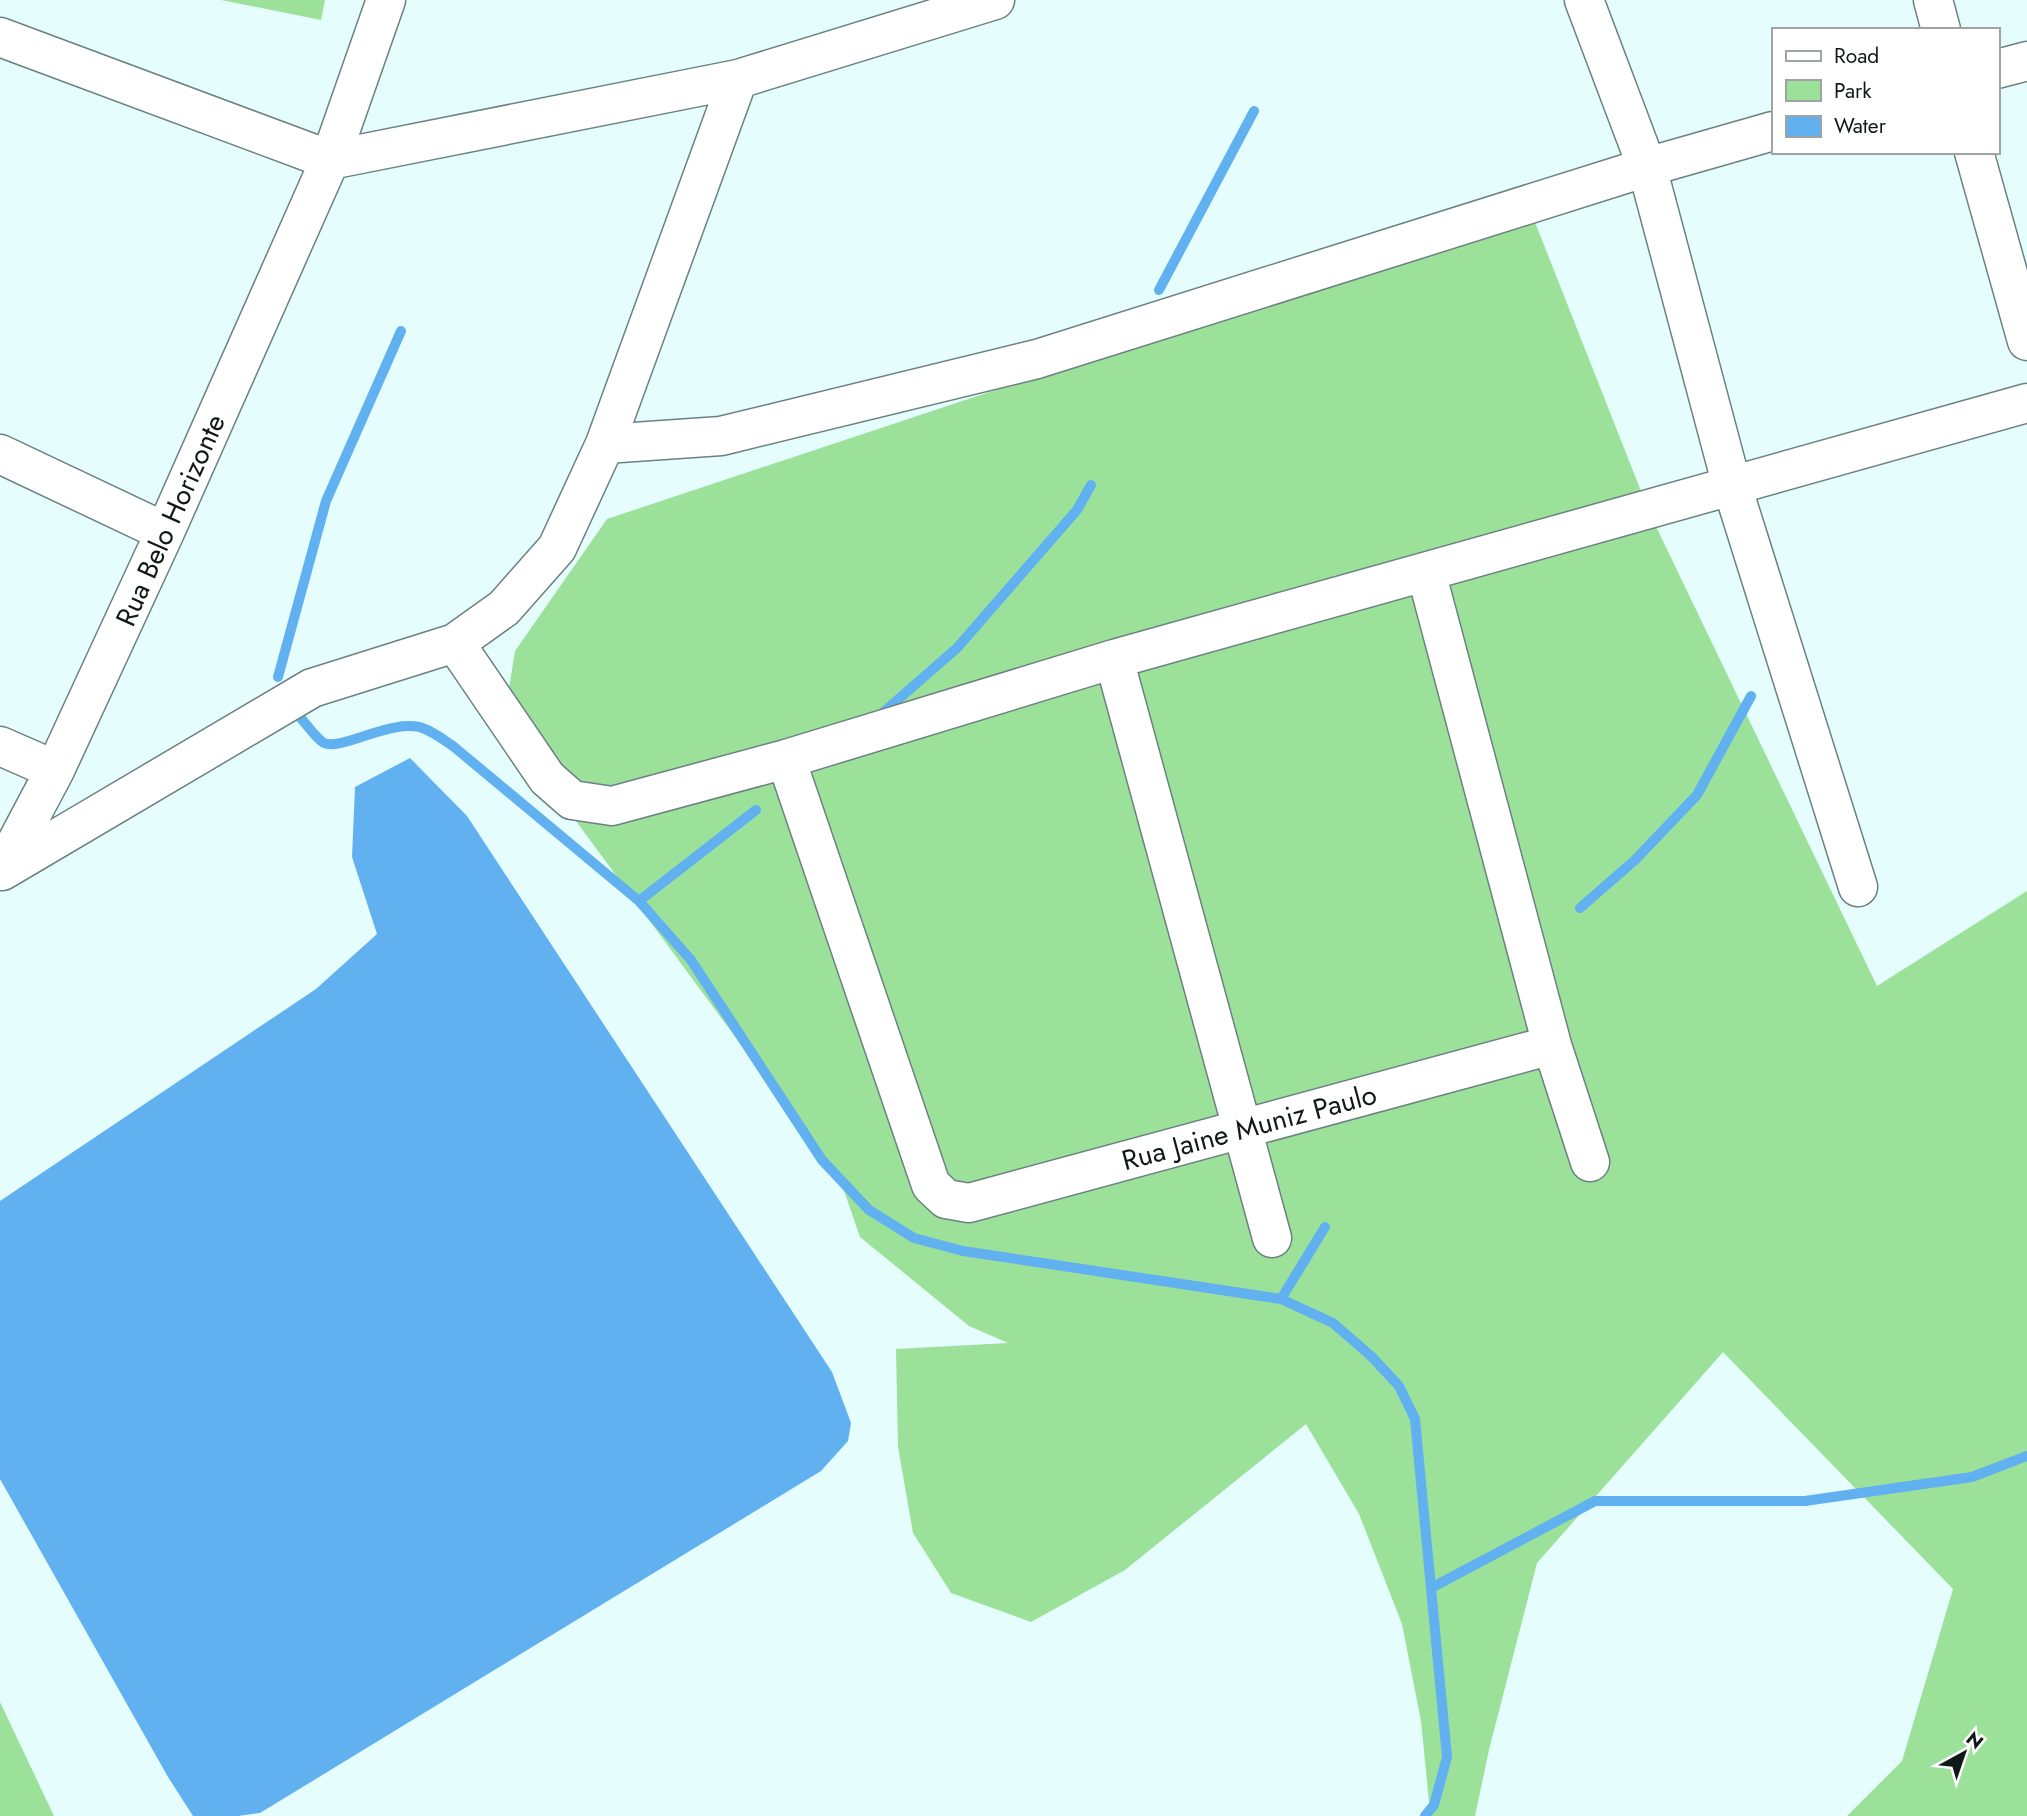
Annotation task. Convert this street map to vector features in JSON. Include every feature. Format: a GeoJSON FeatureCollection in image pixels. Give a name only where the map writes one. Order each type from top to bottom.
{"type":"FeatureCollection","features":[{"type":"Feature","properties":{"kind":"street","name":"Rua Belo Horizonte"},"geometry":{"type":"LineString","coordinates":[[1,873],[55,770],[165,532],[330,160],[386,0]]}},
{"type":"Feature","properties":{"kind":"street"},"geometry":{"type":"LineString","coordinates":[[0,37],[330,160],[738,79],[995,0]]}},
{"type":"Feature","properties":{"kind":"street"},"geometry":{"type":"LineString","coordinates":[[1584,0],[1647,167],[1732,486],[1858,887]]}},
{"type":"Feature","properties":{"kind":"street"},"geometry":{"type":"LineString","coordinates":[[1933,0],[1940,28]]}},
{"type":"Feature","properties":{"kind":"street"},"geometry":{"type":"LineString","coordinates":[[1999,68],[2027,61]]}},
{"type":"Feature","properties":{"kind":"street"},"geometry":{"type":"LineString","coordinates":[[1,873],[312,688],[455,643],[504,608],[557,548],[605,444],[738,79]]}},
{"type":"Feature","properties":{"kind":"street"},"geometry":{"type":"LineString","coordinates":[[605,444],[720,436],[1037,359],[1647,167],[1772,131]]}},
{"type":"Feature","properties":{"kind":"street"},"geometry":{"type":"LineString","coordinates":[[1975,154],[2027,341]]}},
{"type":"Feature","properties":{"kind":"street"},"geometry":{"type":"LineString","coordinates":[[455,643],[547,778],[572,800],[612,806],[786,759],[1114,659],[2027,403]]}},
{"type":"Feature","properties":{"kind":"street"},"geometry":{"type":"LineString","coordinates":[[0,454],[165,532]]}},
{"type":"Feature","properties":{"kind":"street"},"geometry":{"type":"LineString","coordinates":[[1426,572],[1552,1045],[1590,1162]]}},
{"type":"Feature","properties":{"kind":"street"},"geometry":{"type":"LineString","coordinates":[[1114,659],[1272,1238]]}},
{"type":"Feature","properties":{"kind":"street"},"geometry":{"type":"LineString","coordinates":[[0,746],[55,770]]}},
{"type":"Feature","properties":{"kind":"street","name":"Rua Jaine Muniz Paulo"},"geometry":{"type":"LineString","coordinates":[[786,759],[931,1185],[946,1199],[969,1203],[1552,1045]]}},
{"type":"Feature","properties":{"kind":"green space"},"geometry":{"type":"Polygon","coordinates":[[[221,0],[325,0],[321,20],[221,0]]]}},
{"type":"Feature","properties":{"kind":"green space"},"geometry":{"type":"Polygon","coordinates":[[[1531,212],[1650,514],[1877,986],[2027,891],[2027,1816],[1847,1816],[1902,1761],[1953,1589],[1723,1352],[1537,1563],[1489,1750],[1475,1816],[1426,1816],[1430,1812],[1421,1721],[1402,1624],[1359,1514],[1306,1424],[1125,1570],[1031,1622],[951,1593],[913,1533],[898,1447],[896,1349],[1008,1343],[969,1326],[860,1237],[840,1179],[570,813],[514,765],[501,738],[515,651],[607,519],[1531,212]]]}},
{"type":"Feature","properties":{"kind":"green space"},"geometry":{"type":"Polygon","coordinates":[[[0,1702],[54,1816],[0,1816],[0,1702]]]}},
{"type":"Feature","properties":{"kind":"water"},"geometry":{"type":"Polygon","coordinates":[[[410,758],[467,816],[832,1372],[851,1423],[848,1441],[821,1471],[260,1813],[193,1816],[168,1777],[0,1479],[0,1201],[316,989],[377,934],[352,857],[355,787],[410,758]]]}},
{"type":"Feature","properties":{"kind":"waterway"},"geometry":{"type":"LineString","coordinates":[[1159,290],[1254,111]]}},
{"type":"Feature","properties":{"kind":"waterway"},"geometry":{"type":"LineString","coordinates":[[278,677],[326,501],[401,331]]}},
{"type":"Feature","properties":{"kind":"waterway"},"geometry":{"type":"LineString","coordinates":[[878,717],[957,648],[1077,510],[1091,485]]}},
{"type":"Feature","properties":{"kind":"waterway"},"geometry":{"type":"LineString","coordinates":[[1580,908],[1635,860],[1697,795],[1751,696]]}},
{"type":"Feature","properties":{"kind":"waterway"},"geometry":{"type":"LineString","coordinates":[[298,715],[324,743],[343,742],[399,727],[413,726],[432,732],[453,746],[639,901],[691,960],[822,1160],[869,1210],[914,1238],[963,1251],[1281,1299],[1333,1323],[1371,1356],[1399,1386],[1415,1419],[1447,1757],[1434,1805],[1425,1816]]}},
{"type":"Feature","properties":{"kind":"waterway"},"geometry":{"type":"LineString","coordinates":[[639,901],[756,810]]}},
{"type":"Feature","properties":{"kind":"waterway"},"geometry":{"type":"LineString","coordinates":[[1281,1299],[1325,1227]]}},
{"type":"Feature","properties":{"kind":"waterway"},"geometry":{"type":"LineString","coordinates":[[1431,1588],[1595,1501],[1805,1501],[1972,1477],[2027,1456]]}}]}
